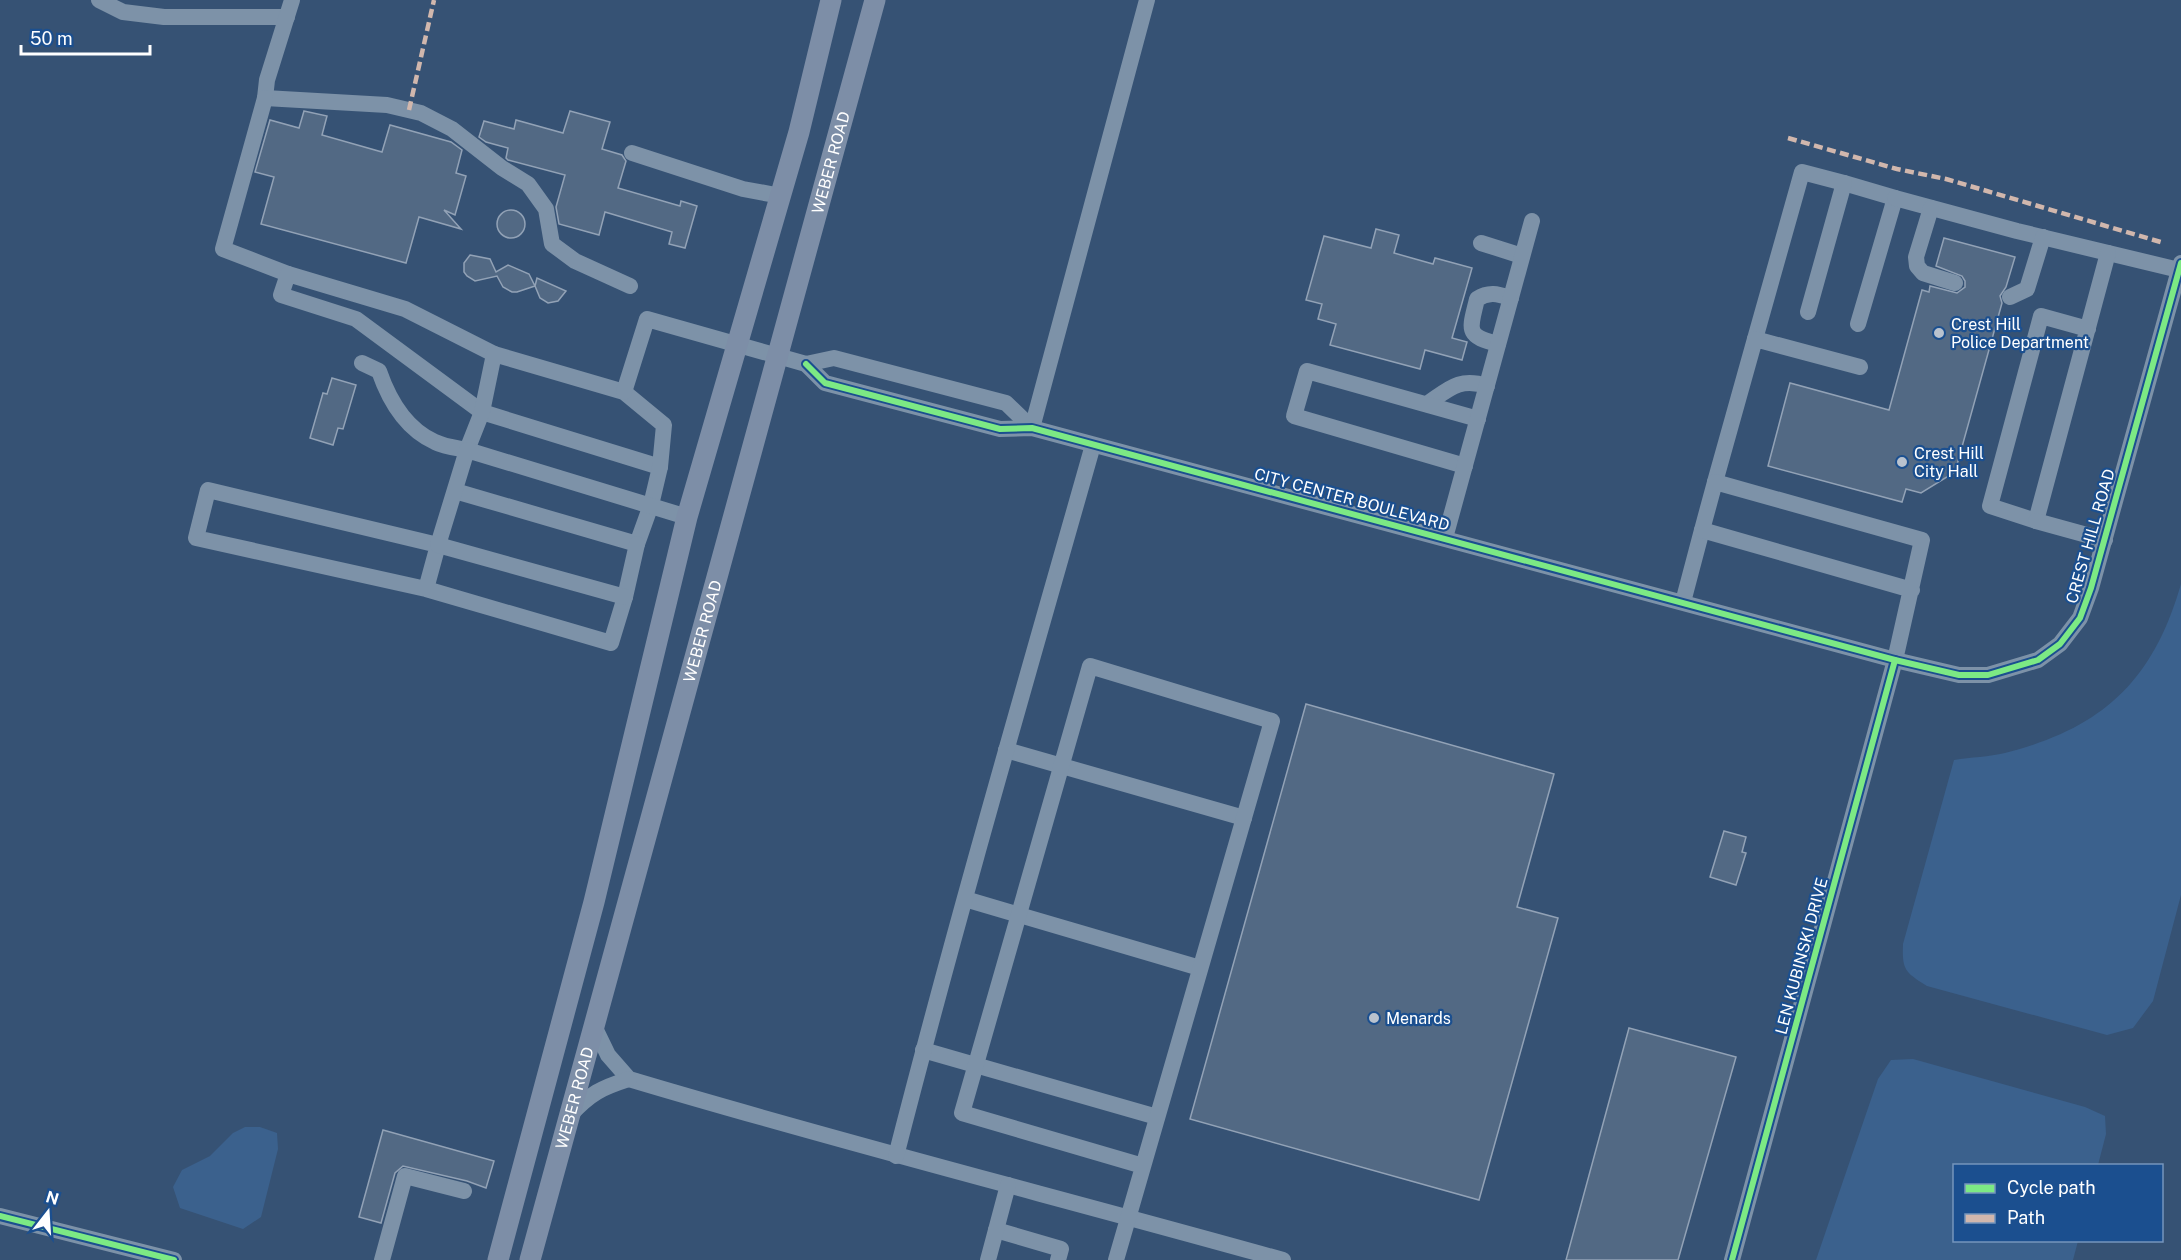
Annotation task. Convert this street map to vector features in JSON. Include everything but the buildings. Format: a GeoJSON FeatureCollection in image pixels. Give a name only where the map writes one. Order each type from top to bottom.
{"type":"FeatureCollection","features":[{"type":"Feature","properties":{"kind":"main road","name":"WEBER ROAD"},"geometry":{"type":"LineString","coordinates":[[498,1260],[594,902],[687,517],[799,132],[831,0]]}},
{"type":"Feature","properties":{"kind":"main road","name":"WEBER ROAD"},"geometry":{"type":"LineString","coordinates":[[530,1260],[875,0]]}},
{"type":"Feature","properties":{"kind":"street"},"geometry":{"type":"LineString","coordinates":[[99,0],[123,12],[164,17],[287,17]]}},
{"type":"Feature","properties":{"kind":"street"},"geometry":{"type":"LineString","coordinates":[[292,0],[267,80],[265,98],[223,249],[288,274],[405,309],[494,354],[624,392],[664,424],[660,467],[651,505],[638,544],[625,597],[611,643],[426,589],[196,538],[208,490],[438,546],[625,597]]}},
{"type":"Feature","properties":{"kind":"street"},"geometry":{"type":"LineString","coordinates":[[1032,428],[1147,0]]}},
{"type":"Feature","properties":{"kind":"street"},"geometry":{"type":"LineString","coordinates":[[265,98],[387,105],[421,113],[452,129],[502,168],[528,184],[546,209],[552,244],[575,261],[630,286]]}},
{"type":"Feature","properties":{"kind":"street"},"geometry":{"type":"LineString","coordinates":[[633,153],[743,189],[781,196]]}},
{"type":"Feature","properties":{"kind":"street"},"geometry":{"type":"LineString","coordinates":[[1683,602],[1802,172],[2043,237],[2108,253],[2180,266]]}},
{"type":"Feature","properties":{"kind":"street"},"geometry":{"type":"LineString","coordinates":[[1808,312],[1844,183]]}},
{"type":"Feature","properties":{"kind":"street"},"geometry":{"type":"LineString","coordinates":[[1858,324],[1895,198]]}},
{"type":"Feature","properties":{"kind":"street"},"geometry":{"type":"LineString","coordinates":[[1931,208],[1916,257],[1917,266],[1923,273],[1955,283]]}},
{"type":"Feature","properties":{"kind":"street"},"geometry":{"type":"LineString","coordinates":[[1445,538],[1532,221]]}},
{"type":"Feature","properties":{"kind":"street"},"geometry":{"type":"LineString","coordinates":[[2010,297],[2027,289],[2043,237]]}},
{"type":"Feature","properties":{"kind":"street"},"geometry":{"type":"LineString","coordinates":[[1481,243],[1522,256]]}},
{"type":"Feature","properties":{"kind":"street"},"geometry":{"type":"LineString","coordinates":[[2036,521],[2108,253]]}},
{"type":"Feature","properties":{"kind":"street","name":"CREST HILL ROAD"},"geometry":{"type":"LineString","coordinates":[[1895,660],[1959,675],[1988,675],[2038,660],[2060,644],[2080,618],[2105,540],[2180,266]]}},
{"type":"Feature","properties":{"kind":"street"},"geometry":{"type":"LineString","coordinates":[[288,274],[280,295],[356,319],[482,412],[660,467]]}},
{"type":"Feature","properties":{"kind":"street"},"geometry":{"type":"LineString","coordinates":[[1498,344],[1481,340],[1473,335],[1471,326],[1477,299],[1484,294],[1492,293],[1511,298]]}},
{"type":"Feature","properties":{"kind":"street"},"geometry":{"type":"LineString","coordinates":[[2088,328],[2041,316],[1990,506],[2105,540]]}},
{"type":"Feature","properties":{"kind":"street"},"geometry":{"type":"LineString","coordinates":[[624,392],[647,320],[806,364]]}},
{"type":"Feature","properties":{"kind":"street"},"geometry":{"type":"LineString","coordinates":[[1755,339],[1860,367]]}},
{"type":"Feature","properties":{"kind":"street"},"geometry":{"type":"LineString","coordinates":[[426,589],[467,450],[482,412],[494,354]]}},
{"type":"Feature","properties":{"kind":"street","name":"CITY CENTER BOULEVARD"},"geometry":{"type":"LineString","coordinates":[[806,364],[834,358],[1006,403],[1032,428]]}},
{"type":"Feature","properties":{"kind":"street"},"geometry":{"type":"LineString","coordinates":[[362,363],[379,371],[385,390],[400,416],[436,442],[687,517]]}},
{"type":"Feature","properties":{"kind":"street","name":"CITY CENTER BOULEVARD"},"geometry":{"type":"LineString","coordinates":[[806,364],[825,383],[1000,429],[1032,428],[1895,660]]}},
{"type":"Feature","properties":{"kind":"street"},"geometry":{"type":"LineString","coordinates":[[1465,466],[1294,416],[1307,370],[1478,418]]}},
{"type":"Feature","properties":{"kind":"street"},"geometry":{"type":"LineString","coordinates":[[1426,404],[1460,383],[1473,382],[1487,386]]}},
{"type":"Feature","properties":{"kind":"street"},"geometry":{"type":"LineString","coordinates":[[896,1156],[1006,750],[1093,445]]}},
{"type":"Feature","properties":{"kind":"street","name":"LEN KUBINSKI DRIVE"},"geometry":{"type":"LineString","coordinates":[[1716,482],[1922,540],[1895,660],[1732,1260]]}},
{"type":"Feature","properties":{"kind":"street"},"geometry":{"type":"LineString","coordinates":[[455,491],[638,544]]}},
{"type":"Feature","properties":{"kind":"street"},"geometry":{"type":"LineString","coordinates":[[1702,530],[1912,590]]}},
{"type":"Feature","properties":{"kind":"street"},"geometry":{"type":"LineString","coordinates":[[1116,1260],[1272,721],[1090,666],[962,1113],[1143,1166]]}},
{"type":"Feature","properties":{"kind":"street"},"geometry":{"type":"LineString","coordinates":[[1006,750],[1244,818]]}},
{"type":"Feature","properties":{"kind":"street"},"geometry":{"type":"LineString","coordinates":[[965,899],[1200,968]]}},
{"type":"Feature","properties":{"kind":"street"},"geometry":{"type":"LineString","coordinates":[[593,1024],[608,1055],[629,1079],[896,1156],[1130,1217],[1240,1254],[1283,1260]]}},
{"type":"Feature","properties":{"kind":"street"},"geometry":{"type":"LineString","coordinates":[[923,1050],[1157,1117]]}},
{"type":"Feature","properties":{"kind":"street"},"geometry":{"type":"LineString","coordinates":[[569,1115],[601,1088],[629,1079]]}},
{"type":"Feature","properties":{"kind":"street"},"geometry":{"type":"LineString","coordinates":[[382,1260],[405,1176],[464,1191]]}},
{"type":"Feature","properties":{"kind":"street"},"geometry":{"type":"LineString","coordinates":[[988,1260],[1008,1185]]}},
{"type":"Feature","properties":{"kind":"street"},"geometry":{"type":"LineString","coordinates":[[0,1216],[174,1260]]}},
{"type":"Feature","properties":{"kind":"street"},"geometry":{"type":"LineString","coordinates":[[996,1230],[1061,1249],[1058,1260]]}},
{"type":"Feature","properties":{"kind":"water"},"geometry":{"type":"Polygon","coordinates":[[[2181,584],[2181,895],[2153,1001],[2133,1028],[2107,1035],[1927,986],[1906,970],[1903,960],[1903,944],[1954,760],[1999,754],[2040,743],[2070,730],[2096,714],[2119,696],[2139,674],[2155,648],[2169,618],[2181,584]]]}},
{"type":"Feature","properties":{"kind":"water"},"geometry":{"type":"Polygon","coordinates":[[[1913,1059],[2085,1107],[2105,1116],[2106,1134],[2098,1164],[1953,1164],[1953,1242],[2078,1242],[2073,1260],[1816,1260],[1878,1079],[1891,1060],[1913,1059]]]}},
{"type":"Feature","properties":{"kind":"water"},"geometry":{"type":"Polygon","coordinates":[[[245,1127],[260,1127],[277,1133],[278,1149],[261,1217],[243,1229],[180,1208],[173,1187],[182,1170],[210,1156],[233,1133],[245,1127]]]}},
{"type":"Feature","properties":{"kind":"marked path"},"geometry":{"type":"LineString","coordinates":[[409,110],[434,0]]}},
{"type":"Feature","properties":{"kind":"marked path"},"geometry":{"type":"LineString","coordinates":[[1788,138],[1897,169],[1946,179],[2164,243]]}},
{"type":"Feature","properties":{"kind":"cycle path"},"geometry":{"type":"LineString","coordinates":[[806,364],[825,383],[1000,429],[1032,428],[1895,660],[1959,675],[1988,675],[2038,660],[2060,644],[2080,618],[2091,588],[2181,263]]}},
{"type":"Feature","properties":{"kind":"cycle path"},"geometry":{"type":"LineString","coordinates":[[1732,1260],[1895,660]]}},
{"type":"Feature","properties":{"kind":"cycle path"},"geometry":{"type":"LineString","coordinates":[[0,1216],[174,1260]]}},
{"type":"Feature","properties":{"kind":"place","name":"Crest Hill Police Department"},"geometry":{"type":"Point","coordinates":[1939,333]}},
{"type":"Feature","properties":{"kind":"place","name":"Crest Hill City Hall"},"geometry":{"type":"Point","coordinates":[1902,462]}},
{"type":"Feature","properties":{"kind":"place","name":"Menards"},"geometry":{"type":"Point","coordinates":[1374,1018]}}]}
